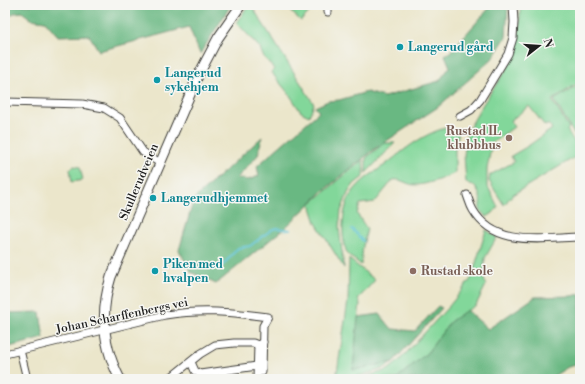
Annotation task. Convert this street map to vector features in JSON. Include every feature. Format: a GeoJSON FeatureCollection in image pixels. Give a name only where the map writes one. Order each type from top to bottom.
{"type":"FeatureCollection","features":[{"type":"Feature","properties":{"kind":"main road","name":"Skullerudveien"},"geometry":{"type":"LineString","coordinates":[[120,379],[109,352],[104,329],[105,301],[111,277],[193,87],[223,30],[241,5]]}},
{"type":"Feature","properties":{"kind":"street"},"geometry":{"type":"LineString","coordinates":[[460,116],[471,110],[480,100],[508,54],[513,38],[513,5]]}},
{"type":"Feature","properties":{"kind":"street"},"geometry":{"type":"LineString","coordinates":[[5,102],[82,104],[104,108],[120,118],[142,152],[160,163]]}},
{"type":"Feature","properties":{"kind":"street"},"geometry":{"type":"LineString","coordinates":[[467,195],[472,209],[476,214],[488,226],[501,233],[521,238],[580,237]]}},
{"type":"Feature","properties":{"kind":"street","name":"Johan Scharffenbergs vei"},"geometry":{"type":"LineString","coordinates":[[5,354],[104,329],[165,315],[187,312],[219,311],[268,317],[264,325],[260,343]]}},
{"type":"Feature","properties":{"kind":"street"},"geometry":{"type":"LineString","coordinates":[[169,379],[200,354],[215,345],[260,343]]}},
{"type":"Feature","properties":{"kind":"street"},"geometry":{"type":"LineString","coordinates":[[257,379],[260,343]]}},
{"type":"Feature","properties":{"kind":"street"},"geometry":{"type":"LineString","coordinates":[[260,343],[262,372]]}},
{"type":"Feature","properties":{"kind":"street"},"geometry":{"type":"LineString","coordinates":[[20,350],[27,379]]}},
{"type":"Feature","properties":{"kind":"street"},"geometry":{"type":"LineString","coordinates":[[191,362],[195,370],[200,374],[257,366]]}},
{"type":"Feature","properties":{"kind":"green space"},"geometry":{"type":"Polygon","coordinates":[[[5,5],[231,5],[200,54],[189,27],[99,51],[89,35],[58,36],[45,21],[31,19],[22,12],[14,13],[5,19],[5,5]]]}},
{"type":"Feature","properties":{"kind":"green space"},"geometry":{"type":"Polygon","coordinates":[[[251,5],[314,104],[309,116],[301,112],[271,72],[274,69],[263,56],[260,48],[237,23],[245,10],[251,5]]]}},
{"type":"Feature","properties":{"kind":"green space"},"geometry":{"type":"Polygon","coordinates":[[[310,5],[313,8],[301,21],[285,6],[310,5]]]}},
{"type":"Feature","properties":{"kind":"green space"},"geometry":{"type":"Polygon","coordinates":[[[492,5],[508,5],[506,37],[492,59],[438,107],[376,148],[323,191],[286,227],[216,284],[191,272],[179,250],[194,199],[262,137],[258,155],[237,178],[248,180],[259,176],[257,166],[319,112],[315,107],[328,101],[339,100],[367,92],[384,97],[439,81],[450,67],[445,55],[450,52],[492,5]]]}},
{"type":"Feature","properties":{"kind":"green space"},"geometry":{"type":"Polygon","coordinates":[[[520,5],[580,5],[580,82],[552,100],[569,128],[567,130],[580,151],[580,154],[512,195],[504,205],[489,181],[490,175],[514,162],[511,156],[552,129],[549,124],[545,126],[529,106],[510,121],[514,127],[492,143],[487,169],[487,185],[498,207],[487,217],[480,209],[480,196],[475,186],[466,183],[464,155],[467,132],[483,104],[508,67],[518,36],[520,5]]]}},
{"type":"Feature","properties":{"kind":"green space"},"geometry":{"type":"Polygon","coordinates":[[[580,84],[580,144],[554,100],[580,84]]]}},
{"type":"Feature","properties":{"kind":"green space"},"geometry":{"type":"Polygon","coordinates":[[[445,128],[459,132],[455,147],[455,173],[420,185],[412,185],[399,180],[393,180],[375,202],[360,204],[357,214],[367,229],[361,265],[347,253],[343,239],[344,214],[352,193],[367,178],[413,144],[436,131],[445,128]]]}},
{"type":"Feature","properties":{"kind":"green space"},"geometry":{"type":"Polygon","coordinates":[[[384,143],[395,143],[366,173],[366,158],[384,143]]]}},
{"type":"Feature","properties":{"kind":"green space"},"geometry":{"type":"Polygon","coordinates":[[[363,160],[363,177],[354,184],[348,193],[341,211],[339,228],[344,268],[316,223],[310,204],[363,160]]]}},
{"type":"Feature","properties":{"kind":"green space"},"geometry":{"type":"Polygon","coordinates":[[[74,166],[80,167],[83,180],[72,182],[70,169],[74,166]]]}},
{"type":"Feature","properties":{"kind":"green space"},"geometry":{"type":"Polygon","coordinates":[[[486,230],[497,237],[485,258],[483,276],[486,285],[476,305],[451,321],[427,353],[396,379],[357,379],[388,370],[398,362],[450,305],[471,279],[486,230]]]}},
{"type":"Feature","properties":{"kind":"green space"},"geometry":{"type":"Polygon","coordinates":[[[349,259],[375,280],[358,299],[360,303],[353,370],[393,362],[382,369],[350,379],[336,379],[348,301],[349,259]]]}},
{"type":"Feature","properties":{"kind":"green space"},"geometry":{"type":"Polygon","coordinates":[[[580,294],[580,364],[568,367],[549,379],[396,379],[427,353],[451,321],[467,310],[488,329],[535,297],[572,296],[580,294]]]}},
{"type":"Feature","properties":{"kind":"green space"},"geometry":{"type":"Polygon","coordinates":[[[438,306],[442,308],[393,362],[353,370],[358,317],[380,314],[392,329],[415,331],[438,306]]]}},
{"type":"Feature","properties":{"kind":"green space"},"geometry":{"type":"Polygon","coordinates":[[[40,312],[44,338],[5,348],[5,313],[40,312]]]}},
{"type":"Feature","properties":{"kind":"waterway"},"geometry":{"type":"LineString","coordinates":[[223,265],[238,248],[250,246],[271,230],[276,228],[290,230]]}},
{"type":"Feature","properties":{"kind":"waterway"},"geometry":{"type":"LineString","coordinates":[[352,229],[363,241]]}},
{"type":"Feature","properties":{"kind":"place","name":"Langerud gård"},"geometry":{"type":"Point","coordinates":[400,47]}},
{"type":"Feature","properties":{"kind":"place","name":"Langerud sykehjem"},"geometry":{"type":"Point","coordinates":[157,80]}},
{"type":"Feature","properties":{"kind":"place","name":"Rustad IL klubbhus"},"geometry":{"type":"Point","coordinates":[509,138]}},
{"type":"Feature","properties":{"kind":"place","name":"Langerudhjemmet"},"geometry":{"type":"Point","coordinates":[153,198]}},
{"type":"Feature","properties":{"kind":"place","name":"Piken med hvalpen"},"geometry":{"type":"Point","coordinates":[155,271]}},
{"type":"Feature","properties":{"kind":"place","name":"Rustad skole"},"geometry":{"type":"Point","coordinates":[413,271]}}]}
